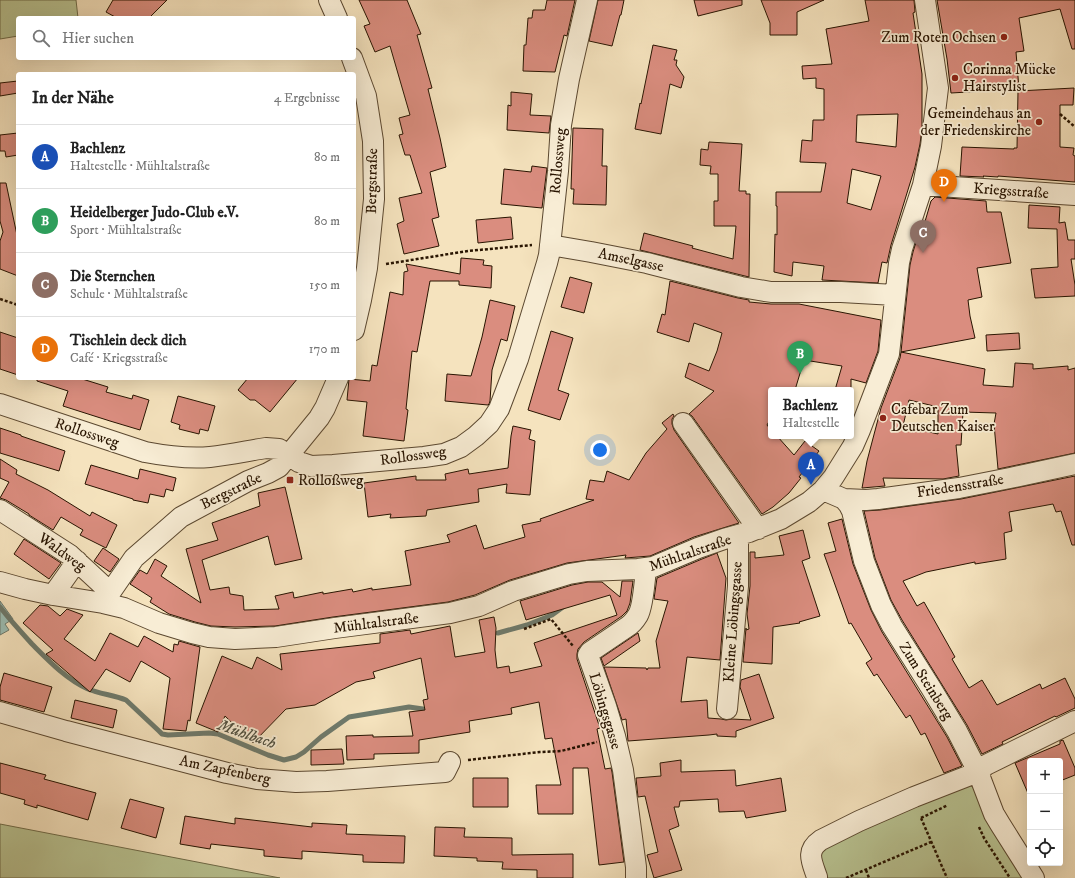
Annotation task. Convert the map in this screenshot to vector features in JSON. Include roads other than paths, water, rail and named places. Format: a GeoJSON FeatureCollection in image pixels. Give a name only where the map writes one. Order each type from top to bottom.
{"type":"FeatureCollection","features":[{"type":"Feature","properties":{"kind":"street"},"geometry":{"type":"LineString","coordinates":[[328,0],[336,16]]}},
{"type":"Feature","properties":{"kind":"street","name":"Rollossweg"},"geometry":{"type":"LineString","coordinates":[[0,404],[145,452],[193,458],[272,448],[279,449],[299,462],[311,466],[424,458],[444,454],[461,447],[489,424],[499,409],[518,359],[548,264],[558,171],[561,125],[569,79],[587,0]]}},
{"type":"Feature","properties":{"kind":"street","name":"Mühltalstraße"},"geometry":{"type":"LineString","coordinates":[[0,582],[53,595],[106,598],[124,608],[192,633],[220,638],[276,637],[450,613],[479,606],[513,591],[587,570],[631,570],[646,568],[710,544],[758,529],[796,511],[823,490],[833,478],[853,446],[889,354],[898,263],[923,185],[931,146],[938,88],[925,0]]}},
{"type":"Feature","properties":{"kind":"street","name":"Bergstraße"},"geometry":{"type":"LineString","coordinates":[[353,60],[366,96],[373,141],[374,199],[367,268],[356,321]]}},
{"type":"Feature","properties":{"kind":"street","name":"Kriegsstraße"},"geometry":{"type":"LineString","coordinates":[[923,185],[1075,195]]}},
{"type":"Feature","properties":{"kind":"street","name":"Amselgasse"},"geometry":{"type":"LineString","coordinates":[[550,245],[648,263],[740,287],[771,292],[841,292],[895,296]]}},
{"type":"Feature","properties":{"kind":"street","name":"Bergstraße"},"geometry":{"type":"LineString","coordinates":[[106,598],[134,558],[181,516],[248,481],[279,467],[319,418],[337,380]]}},
{"type":"Feature","properties":{"kind":"street"},"geometry":{"type":"LineString","coordinates":[[683,423],[758,529]]}},
{"type":"Feature","properties":{"kind":"street","name":"Friedensstraße"},"geometry":{"type":"LineString","coordinates":[[844,499],[878,499],[959,488],[1075,464]]}},
{"type":"Feature","properties":{"kind":"street"},"geometry":{"type":"LineString","coordinates":[[823,490],[844,499]]}},
{"type":"Feature","properties":{"kind":"street","name":"Zum Steinberg"},"geometry":{"type":"LineString","coordinates":[[844,499],[852,511],[864,561],[881,605],[898,638],[957,731],[978,772],[994,814],[1034,878]]}},
{"type":"Feature","properties":{"kind":"street","name":"Waldweg"},"geometry":{"type":"LineString","coordinates":[[0,510],[70,555],[77,561],[106,598]]}},
{"type":"Feature","properties":{"kind":"street","name":"Kleine Löbingsgasse"},"geometry":{"type":"LineString","coordinates":[[727,709],[738,586],[738,536]]}},
{"type":"Feature","properties":{"kind":"street"},"geometry":{"type":"LineString","coordinates":[[53,595],[77,561]]}},
{"type":"Feature","properties":{"kind":"street","name":"Löbingsgasse"},"geometry":{"type":"LineString","coordinates":[[636,878],[636,867],[623,770],[615,736],[588,655],[637,618],[641,608],[646,568]]}},
{"type":"Feature","properties":{"kind":"street","name":"Am Zapfenberg"},"geometry":{"type":"LineString","coordinates":[[0,712],[66,731],[227,773],[262,780],[296,782],[327,781],[445,772],[450,762]]}},
{"type":"Feature","properties":{"kind":"street"},"geometry":{"type":"LineString","coordinates":[[817,877],[811,860],[811,853],[816,844],[859,821],[914,797],[978,772],[986,765],[1075,721]]}},
{"type":"Feature","properties":{"kind":"water"},"geometry":{"type":"Polygon","coordinates":[[[0,601],[13,619],[5,624],[9,630],[0,635],[0,601]]]}},
{"type":"Feature","properties":{"kind":"waterway","name":"Mühlbach"},"geometry":{"type":"LineString","coordinates":[[0,607],[32,644],[65,675],[88,689],[126,700],[162,734],[218,734],[268,755],[284,760],[296,757],[304,752],[321,737],[349,717],[409,707],[423,709]]}},
{"type":"Feature","properties":{"kind":"waterway","name":"Mühlbach"},"geometry":{"type":"LineString","coordinates":[[498,633],[527,625],[552,615],[563,607]]}},
{"type":"Feature","properties":{"kind":"place","name":"Zum Roten Ochsen"},"geometry":{"type":"Point","coordinates":[1004,37]}},
{"type":"Feature","properties":{"kind":"place","name":"Corinna Mücke Hairstylist"},"geometry":{"type":"Point","coordinates":[955,78]}},
{"type":"Feature","properties":{"kind":"place","name":"Gemeindehaus an der Friedenskirche"},"geometry":{"type":"Point","coordinates":[1039,122]}},
{"type":"Feature","properties":{"kind":"place","name":"Tischlein deck dich"},"geometry":{"type":"Point","coordinates":[944,202]}},
{"type":"Feature","properties":{"kind":"place","name":"Die Sternchen"},"geometry":{"type":"Point","coordinates":[923,253]}},
{"type":"Feature","properties":{"kind":"place","name":"Heidelberger Judo-Club e.V."},"geometry":{"type":"Point","coordinates":[800,374]}},
{"type":"Feature","properties":{"kind":"place","name":"Cafebar Zum Deutschen Kaiser"},"geometry":{"type":"Point","coordinates":[883,418]}},
{"type":"Feature","properties":{"kind":"place","name":"Rolloßweg"},"geometry":{"type":"Point","coordinates":[290,480]}},
{"type":"Feature","properties":{"kind":"place","name":"Bachlenz"},"geometry":{"type":"Point","coordinates":[811,485]}}]}
